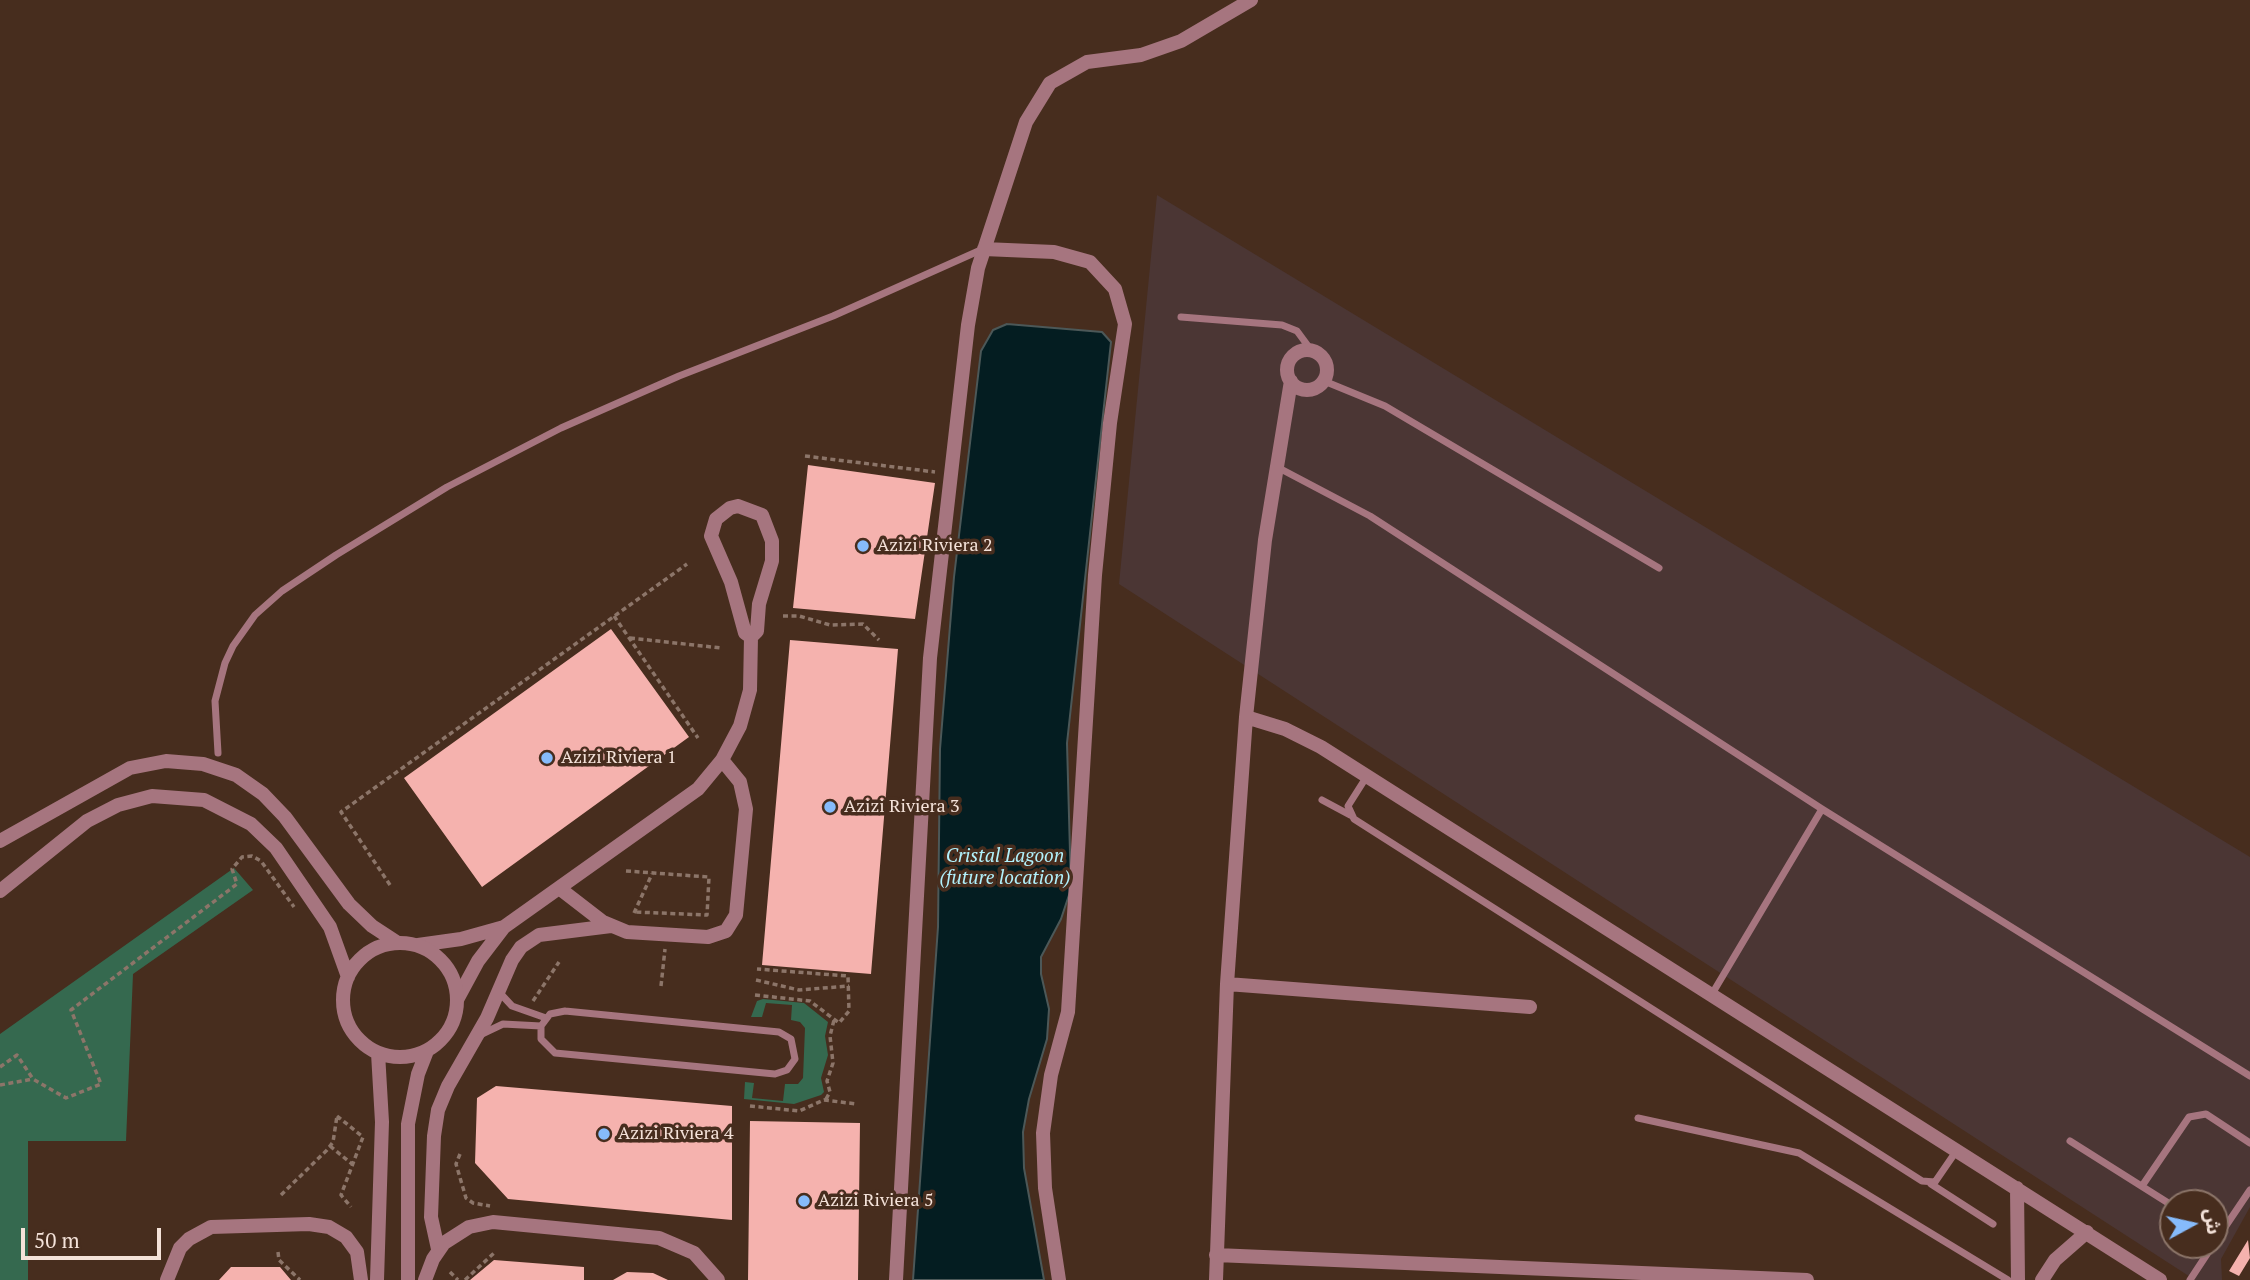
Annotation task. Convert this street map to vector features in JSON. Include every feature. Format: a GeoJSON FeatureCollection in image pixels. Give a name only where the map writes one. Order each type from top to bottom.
{"type":"FeatureCollection","features":[{"type":"Feature","properties":{"kind":"street"},"geometry":{"type":"LineString","coordinates":[[896,1280],[926,721],[951,474],[974,285],[1026,122],[1050,83],[1087,62],[1140,55],[1181,41],[1251,0]]}},
{"type":"Feature","properties":{"kind":"street"},"geometry":{"type":"LineString","coordinates":[[984,249],[1054,252],[1090,262],[1115,289],[1125,324],[1110,423],[1095,575],[1068,1012],[1051,1075],[1043,1133],[1045,1188],[1059,1280]]}},
{"type":"Feature","properties":{"kind":"street"},"geometry":{"type":"LineString","coordinates":[[1216,1280],[1227,984],[1246,717],[1277,467],[1291,382],[1288,366],[1296,354],[1311,350],[1324,358],[1327,366],[1324,381],[1319,386],[1304,390],[1291,382]]}},
{"type":"Feature","properties":{"kind":"street"},"geometry":{"type":"LineString","coordinates":[[408,1280],[408,1124],[418,1074],[428,1051],[447,1034],[453,1023],[458,998],[478,961],[503,927],[683,801],[722,760],[747,708],[752,671],[751,637],[757,631],[759,604],[772,561],[772,541],[762,514],[738,506],[730,508],[716,519],[711,536],[733,590],[745,633],[751,637]]}},
{"type":"Feature","properties":{"kind":"street"},"geometry":{"type":"LineString","coordinates":[[1246,717],[1304,737],[1712,993],[2160,1280]]}},
{"type":"Feature","properties":{"kind":"street"},"geometry":{"type":"LineString","coordinates":[[559,888],[611,926],[635,933],[708,937],[720,934],[731,926],[737,908],[746,809],[740,782],[722,760]]}},
{"type":"Feature","properties":{"kind":"street"},"geometry":{"type":"LineString","coordinates":[[0,841],[130,768],[166,761],[203,764],[236,775],[269,799],[349,904],[372,926],[398,943]]}},
{"type":"Feature","properties":{"kind":"street"},"geometry":{"type":"LineString","coordinates":[[0,891],[88,821],[118,804],[152,796],[204,800],[251,824],[276,848],[330,927],[348,977]]}},
{"type":"Feature","properties":{"kind":"street"},"geometry":{"type":"LineString","coordinates":[[439,1249],[432,1217],[435,1123],[442,1097],[478,1036],[516,953],[533,938],[547,933],[611,926]]}},
{"type":"Feature","properties":{"kind":"street"},"geometry":{"type":"LineString","coordinates":[[428,1051],[402,1058],[378,1053],[366,1046],[350,1027],[343,1003],[348,977],[363,957],[374,949],[398,943],[418,945],[461,939],[503,927]]}},
{"type":"Feature","properties":{"kind":"street"},"geometry":{"type":"LineString","coordinates":[[418,945],[446,965],[458,998]]}},
{"type":"Feature","properties":{"kind":"street"},"geometry":{"type":"LineString","coordinates":[[1227,984],[1530,1007]]}},
{"type":"Feature","properties":{"kind":"street"},"geometry":{"type":"LineString","coordinates":[[376,1280],[382,1122],[378,1053]]}},
{"type":"Feature","properties":{"kind":"street"},"geometry":{"type":"LineString","coordinates":[[2017,1188],[2018,1280]]}},
{"type":"Feature","properties":{"kind":"street"},"geometry":{"type":"LineString","coordinates":[[425,1280],[439,1249],[458,1232],[493,1222],[659,1238],[694,1253],[718,1280]]}},
{"type":"Feature","properties":{"kind":"street"},"geometry":{"type":"LineString","coordinates":[[167,1280],[180,1248],[189,1239],[211,1227],[309,1224],[330,1227],[346,1237],[357,1252],[361,1280]]}},
{"type":"Feature","properties":{"kind":"street"},"geometry":{"type":"LineString","coordinates":[[2042,1280],[2055,1260],[2087,1232]]}},
{"type":"Feature","properties":{"kind":"street"},"geometry":{"type":"LineString","coordinates":[[1216,1255],[1807,1280]]}},
{"type":"Feature","properties":{"kind":"lane"},"geometry":{"type":"LineString","coordinates":[[218,753],[215,701],[225,663],[233,646],[255,615],[282,591],[336,555],[447,487],[561,428],[679,376],[833,316],[984,249]]}},
{"type":"Feature","properties":{"kind":"lane"},"geometry":{"type":"LineString","coordinates":[[1181,317],[1282,325],[1297,331],[1311,350]]}},
{"type":"Feature","properties":{"kind":"lane"},"geometry":{"type":"LineString","coordinates":[[1324,381],[1385,406],[1659,568]]}},
{"type":"Feature","properties":{"kind":"lane"},"geometry":{"type":"LineString","coordinates":[[1277,467],[1370,516],[1822,809],[2250,1076]]}},
{"type":"Feature","properties":{"kind":"lane"},"geometry":{"type":"LineString","coordinates":[[1350,815],[1350,801],[1367,776]]}},
{"type":"Feature","properties":{"kind":"lane"},"geometry":{"type":"LineString","coordinates":[[1322,800],[1350,815],[1993,1224]]}},
{"type":"Feature","properties":{"kind":"lane"},"geometry":{"type":"LineString","coordinates":[[1712,993],[1822,809]]}},
{"type":"Feature","properties":{"kind":"lane"},"geometry":{"type":"LineString","coordinates":[[499,992],[512,1006],[545,1018]]}},
{"type":"Feature","properties":{"kind":"lane"},"geometry":{"type":"LineString","coordinates":[[565,1011],[779,1032],[791,1039],[794,1059],[787,1070],[775,1074],[561,1054],[544,1045],[541,1026],[545,1018],[554,1012],[565,1011]]}},
{"type":"Feature","properties":{"kind":"lane"},"geometry":{"type":"LineString","coordinates":[[478,1036],[503,1024],[541,1026]]}},
{"type":"Feature","properties":{"kind":"lane"},"geometry":{"type":"LineString","coordinates":[[2142,1186],[2189,1117],[2206,1114],[2250,1143]]}},
{"type":"Feature","properties":{"kind":"lane"},"geometry":{"type":"LineString","coordinates":[[1639,1118],[1799,1153],[2008,1280]]}},
{"type":"Feature","properties":{"kind":"lane"},"geometry":{"type":"LineString","coordinates":[[2070,1141],[2159,1197]]}},
{"type":"Feature","properties":{"kind":"lane"},"geometry":{"type":"LineString","coordinates":[[1931,1184],[1957,1150]]}},
{"type":"Feature","properties":{"kind":"lane"},"geometry":{"type":"LineString","coordinates":[[2229,1222],[2250,1190]]}},
{"type":"Feature","properties":{"kind":"lane"},"geometry":{"type":"LineString","coordinates":[[2190,1280],[2204,1259]]}},
{"type":"Feature","properties":{"kind":"path"},"geometry":{"type":"LineString","coordinates":[[805,456],[951,474]]}},
{"type":"Feature","properties":{"kind":"path"},"geometry":{"type":"LineString","coordinates":[[390,885],[341,812],[687,564]]}},
{"type":"Feature","properties":{"kind":"path"},"geometry":{"type":"LineString","coordinates":[[783,615],[799,616],[830,625],[863,624],[879,639]]}},
{"type":"Feature","properties":{"kind":"path"},"geometry":{"type":"LineString","coordinates":[[614,616],[698,738]]}},
{"type":"Feature","properties":{"kind":"path"},"geometry":{"type":"LineString","coordinates":[[629,638],[721,648]]}},
{"type":"Feature","properties":{"kind":"path"},"geometry":{"type":"LineString","coordinates":[[0,1067],[17,1055],[33,1079],[66,1098],[101,1084],[71,1010],[237,884],[232,869],[242,857],[252,856],[261,861],[294,907]]}},
{"type":"Feature","properties":{"kind":"path"},"geometry":{"type":"LineString","coordinates":[[626,872],[709,877],[707,915],[635,912]]}},
{"type":"Feature","properties":{"kind":"path"},"geometry":{"type":"LineString","coordinates":[[643,919],[632,918],[652,874]]}},
{"type":"Feature","properties":{"kind":"path"},"geometry":{"type":"LineString","coordinates":[[661,986],[665,948]]}},
{"type":"Feature","properties":{"kind":"path"},"geometry":{"type":"LineString","coordinates":[[526,1012],[559,962]]}},
{"type":"Feature","properties":{"kind":"path"},"geometry":{"type":"LineString","coordinates":[[755,995],[810,1001],[839,1023],[848,1015],[848,976],[757,969]]}},
{"type":"Feature","properties":{"kind":"path"},"geometry":{"type":"LineString","coordinates":[[756,980],[799,990],[849,986]]}},
{"type":"Feature","properties":{"kind":"path"},"geometry":{"type":"LineString","coordinates":[[750,1106],[799,1111],[824,1100],[830,1092],[827,1081],[832,1063],[830,1036],[834,1019]]}},
{"type":"Feature","properties":{"kind":"path"},"geometry":{"type":"LineString","coordinates":[[0,1085],[33,1079]]}},
{"type":"Feature","properties":{"kind":"path"},"geometry":{"type":"LineString","coordinates":[[824,1100],[857,1104]]}},
{"type":"Feature","properties":{"kind":"path"},"geometry":{"type":"LineString","coordinates":[[281,1195],[330,1146],[337,1116],[363,1137],[341,1195],[351,1207]]}},
{"type":"Feature","properties":{"kind":"path"},"geometry":{"type":"LineString","coordinates":[[330,1146],[352,1164]]}},
{"type":"Feature","properties":{"kind":"path"},"geometry":{"type":"LineString","coordinates":[[460,1154],[456,1164],[466,1198],[473,1203],[497,1205]]}},
{"type":"Feature","properties":{"kind":"path"},"geometry":{"type":"LineString","coordinates":[[278,1252],[279,1260],[300,1280]]}},
{"type":"Feature","properties":{"kind":"path"},"geometry":{"type":"LineString","coordinates":[[465,1280],[494,1253]]}},
{"type":"Feature","properties":{"kind":"path"},"geometry":{"type":"LineString","coordinates":[[450,1272],[457,1280]]}},
{"type":"Feature","properties":{"kind":"shaded area"},"geometry":{"type":"Polygon","coordinates":[[[1157,195],[2250,857],[2250,1207],[2229,1245],[2229,1189],[2159,1189],[2159,1257],[1119,584],[1157,195]]]}},
{"type":"Feature","properties":{"kind":"shaded area"},"geometry":{"type":"Polygon","coordinates":[[[2163,1259],[2221,1259],[2222,1280],[2195,1280],[2163,1259]]]}},
{"type":"Feature","properties":{"kind":"green space"},"geometry":{"type":"Polygon","coordinates":[[[234,868],[253,890],[133,974],[126,1141],[28,1141],[28,1280],[0,1280],[0,1034],[234,868]]]}},
{"type":"Feature","properties":{"kind":"green space"},"geometry":{"type":"Polygon","coordinates":[[[763,999],[804,1003],[828,1022],[825,1036],[828,1055],[821,1078],[824,1092],[821,1095],[794,1104],[744,1099],[745,1082],[754,1083],[752,1098],[783,1101],[785,1084],[798,1084],[803,1078],[805,1028],[800,1022],[791,1020],[792,1005],[766,1003],[762,1017],[751,1017],[757,1001],[763,999]]]}},
{"type":"Feature","properties":{"kind":"water","name":"Cristal Lagoon (future location)"},"geometry":{"type":"Polygon","coordinates":[[[1007,324],[1102,332],[1111,342],[1067,743],[1071,889],[1061,919],[1041,957],[1041,974],[1049,1009],[1047,1039],[1029,1099],[1023,1132],[1024,1168],[1044,1280],[913,1280],[938,927],[940,749],[954,577],[981,351],[993,330],[1007,324]]]}},
{"type":"Feature","properties":{"kind":"building","name":"Azizi Riviera 2"},"geometry":{"type":"Polygon","coordinates":[[[808,465],[935,483],[915,619],[793,608],[808,465]]]}},
{"type":"Feature","properties":{"kind":"building","name":"Azizi Riviera 1"},"geometry":{"type":"Polygon","coordinates":[[[611,629],[689,737],[482,887],[404,778],[611,629]]]}},
{"type":"Feature","properties":{"kind":"building","name":"Azizi Riviera 3"},"geometry":{"type":"Polygon","coordinates":[[[790,640],[898,649],[871,974],[762,965],[790,640]]]}},
{"type":"Feature","properties":{"kind":"building","name":"Azizi Riviera 4"},"geometry":{"type":"Polygon","coordinates":[[[496,1086],[732,1106],[732,1220],[508,1199],[475,1163],[477,1098],[496,1086]]]}},
{"type":"Feature","properties":{"kind":"building","name":"Azizi Riviera 5"},"geometry":{"type":"Polygon","coordinates":[[[750,1121],[860,1123],[858,1280],[748,1280],[750,1121]]]}},
{"type":"Feature","properties":{"kind":"building"},"geometry":{"type":"Polygon","coordinates":[[[2248,1240],[2250,1258],[2239,1276],[2229,1271],[2248,1240]]]}},
{"type":"Feature","properties":{"kind":"building"},"geometry":{"type":"Polygon","coordinates":[[[494,1260],[584,1267],[584,1280],[470,1280],[494,1260]]]}},
{"type":"Feature","properties":{"kind":"building"},"geometry":{"type":"Polygon","coordinates":[[[231,1267],[280,1267],[291,1280],[219,1280],[231,1267]]]}},
{"type":"Feature","properties":{"kind":"building"},"geometry":{"type":"Polygon","coordinates":[[[627,1272],[653,1273],[668,1280],[613,1280],[627,1272]]]}},
{"type":"Feature","properties":{"kind":"place","name":"Azizi Riviera 2"},"geometry":{"type":"Point","coordinates":[863,546]}},
{"type":"Feature","properties":{"kind":"place","name":"Azizi Riviera 1"},"geometry":{"type":"Point","coordinates":[547,758]}},
{"type":"Feature","properties":{"kind":"place","name":"Azizi Riviera 3"},"geometry":{"type":"Point","coordinates":[830,807]}},
{"type":"Feature","properties":{"kind":"place","name":"Azizi Riviera 4"},"geometry":{"type":"Point","coordinates":[604,1134]}},
{"type":"Feature","properties":{"kind":"place","name":"Azizi Riviera 5"},"geometry":{"type":"Point","coordinates":[804,1201]}}]}
